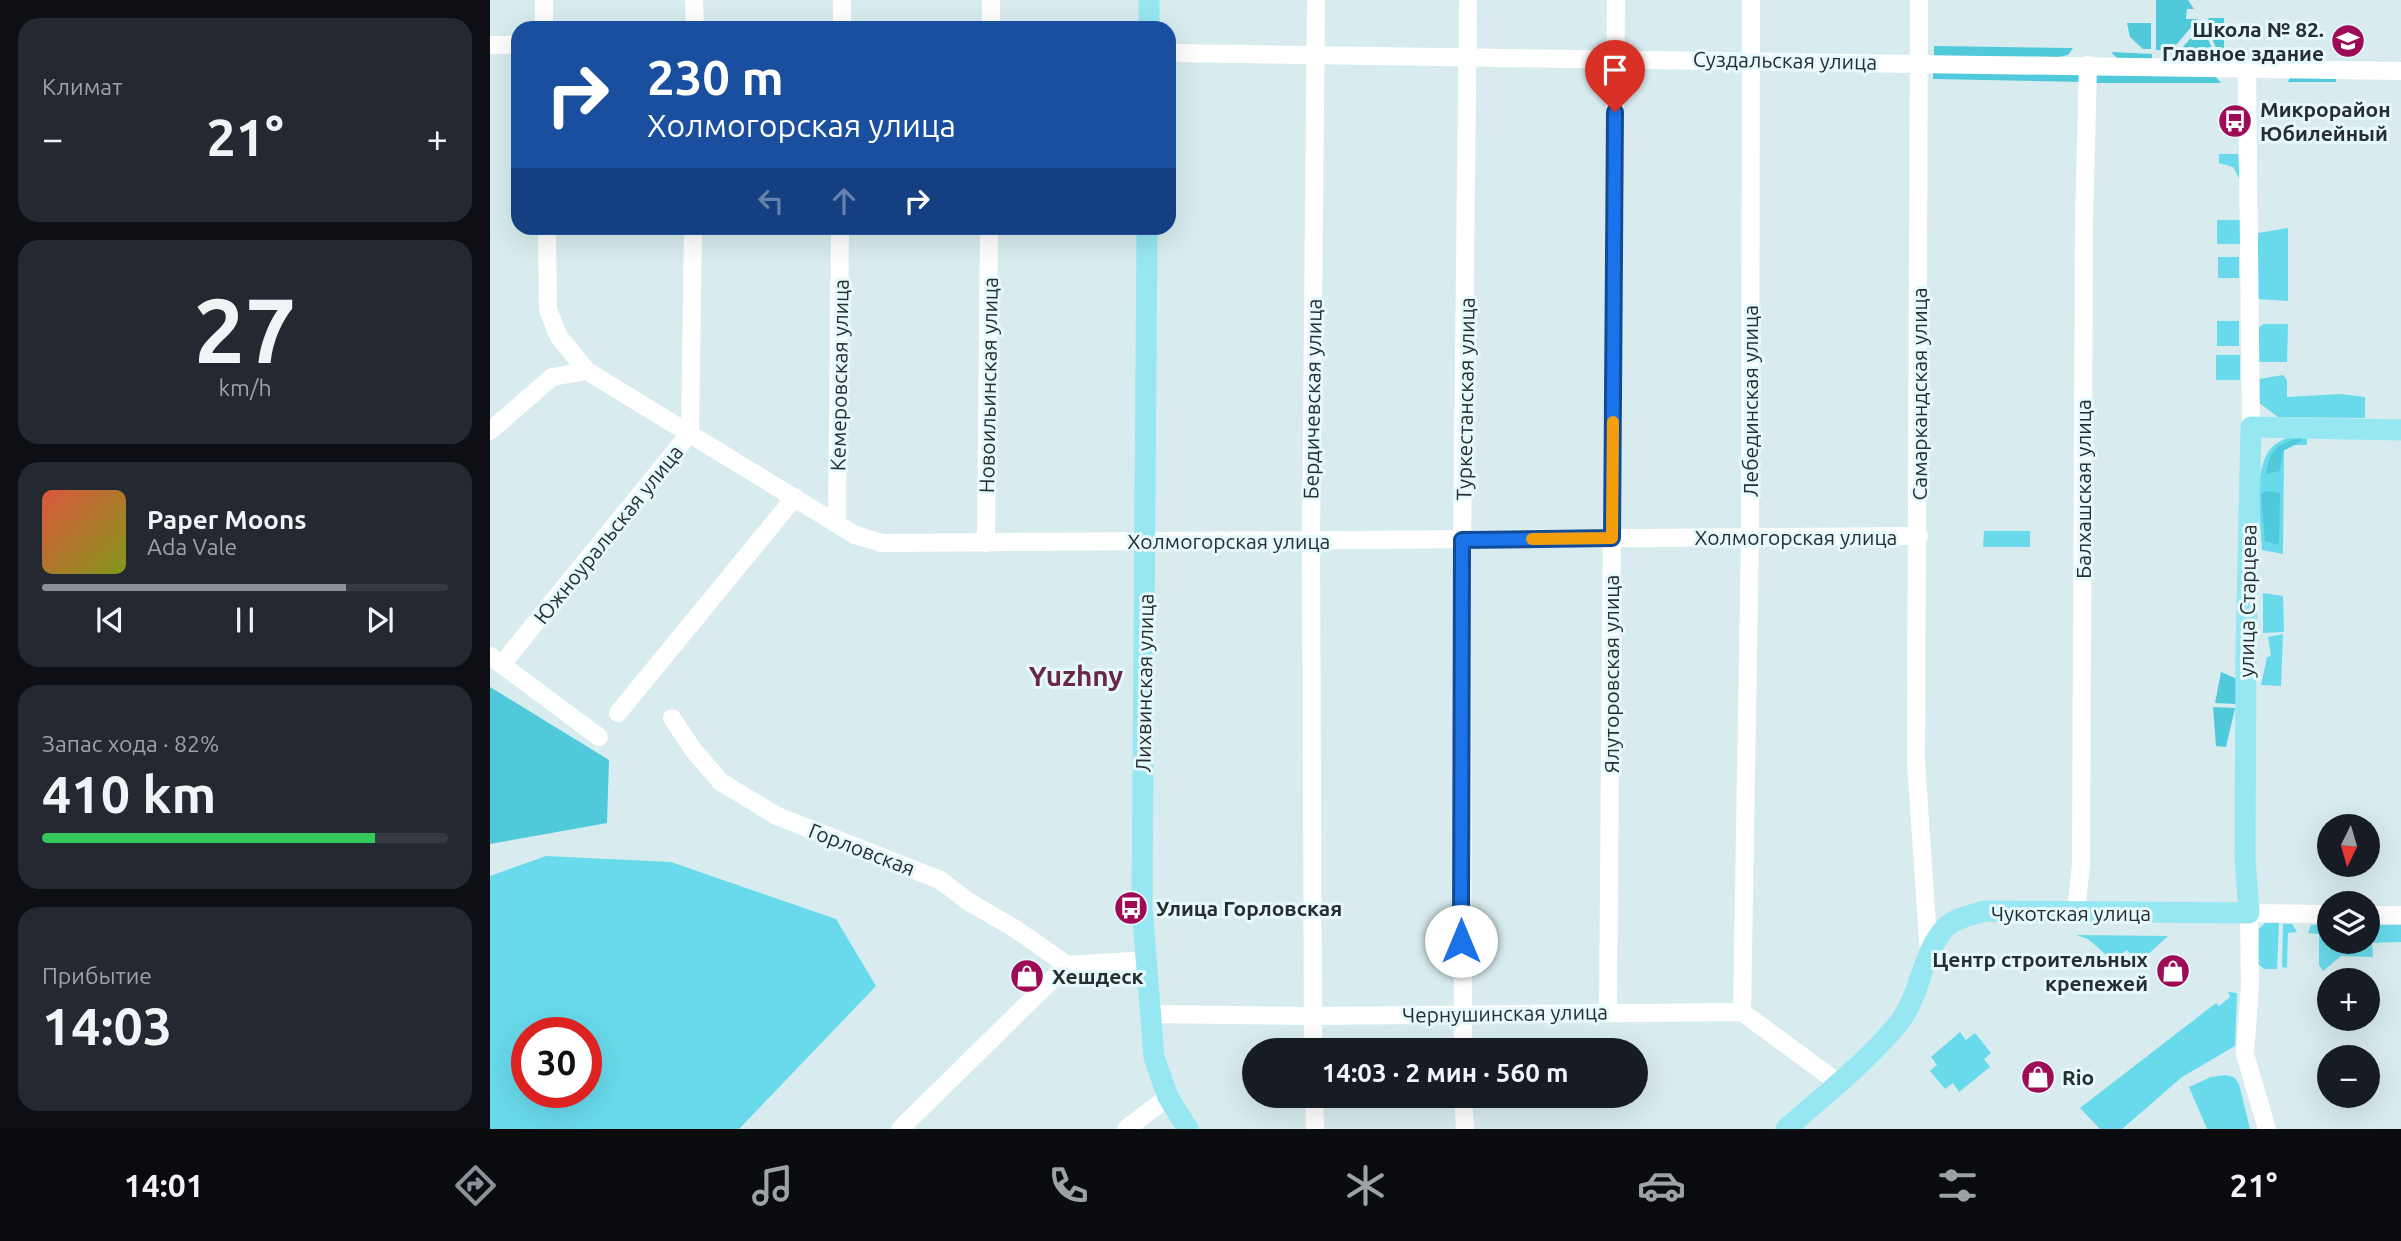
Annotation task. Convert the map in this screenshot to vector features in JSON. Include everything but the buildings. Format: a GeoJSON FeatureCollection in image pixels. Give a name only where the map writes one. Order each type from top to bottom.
{"type":"FeatureCollection","features":[{"type":"Feature","properties":{"kind":"main road"},"geometry":{"type":"LineString","coordinates":[[1149,0],[1149,21]]}},
{"type":"Feature","properties":{"kind":"main road","name":"Лихвинская улица"},"geometry":{"type":"LineString","coordinates":[[1147,235],[1142,901],[1154,1057],[1168,1097],[1188,1129]]}},
{"type":"Feature","properties":{"kind":"main road"},"geometry":{"type":"LineString","coordinates":[[2251,427],[2401,430]]}},
{"type":"Feature","properties":{"kind":"main road","name":"улица Старцева"},"geometry":{"type":"LineString","coordinates":[[2249,914],[2245,859],[2251,427]]}},
{"type":"Feature","properties":{"kind":"main road","name":"Чукотская улица"},"geometry":{"type":"LineString","coordinates":[[1837,1082],[1884,1039],[1910,1007],[1928,955],[1946,927],[1984,911],[2249,914]]}},
{"type":"Feature","properties":{"kind":"main road"},"geometry":{"type":"LineString","coordinates":[[1786,1129],[1837,1082]]}},
{"type":"Feature","properties":{"kind":"street"},"geometry":{"type":"LineString","coordinates":[[544,0],[544,21]]}},
{"type":"Feature","properties":{"kind":"street"},"geometry":{"type":"LineString","coordinates":[[694,0],[695,21]]}},
{"type":"Feature","properties":{"kind":"street"},"geometry":{"type":"LineString","coordinates":[[842,0],[842,21]]}},
{"type":"Feature","properties":{"kind":"street"},"geometry":{"type":"LineString","coordinates":[[991,0],[991,21]]}},
{"type":"Feature","properties":{"kind":"street","name":"Бердичевская улица"},"geometry":{"type":"LineString","coordinates":[[1313,1038],[1311,540],[1316,0]]}},
{"type":"Feature","properties":{"kind":"street","name":"Туркестанская улица"},"geometry":{"type":"LineString","coordinates":[[1463,1038],[1462,540],[1468,0]]}},
{"type":"Feature","properties":{"kind":"street","name":"Ялуторовская улица"},"geometry":{"type":"LineString","coordinates":[[1608,1011],[1616,0]]}},
{"type":"Feature","properties":{"kind":"street","name":"Лебединская улица"},"geometry":{"type":"LineString","coordinates":[[1742,1012],[1749,537],[1751,0]]}},
{"type":"Feature","properties":{"kind":"street","name":"Самаркандская улица"},"geometry":{"type":"LineString","coordinates":[[1919,0],[1919,536],[1916,762],[1928,955]]}},
{"type":"Feature","properties":{"kind":"street"},"geometry":{"type":"LineString","coordinates":[[490,45],[511,45]]}},
{"type":"Feature","properties":{"kind":"street","name":"Суздальская улица"},"geometry":{"type":"LineString","coordinates":[[1176,53],[2401,71]]}},
{"type":"Feature","properties":{"kind":"street","name":"Балхашская улица"},"geometry":{"type":"LineString","coordinates":[[2076,913],[2081,864],[2084,223],[2088,65]]}},
{"type":"Feature","properties":{"kind":"street","name":"улица Старцева"},"geometry":{"type":"LineString","coordinates":[[2247,70],[2251,427]]}},
{"type":"Feature","properties":{"kind":"street","name":"Холмогорская улица"},"geometry":{"type":"LineString","coordinates":[[547,235],[548,310],[559,337],[587,371],[855,535],[882,543],[1919,536]]}},
{"type":"Feature","properties":{"kind":"street","name":"Южноуральская улица"},"geometry":{"type":"LineString","coordinates":[[496,660],[690,433],[693,235]]}},
{"type":"Feature","properties":{"kind":"street","name":"Кемеровская улица"},"geometry":{"type":"LineString","coordinates":[[837,523],[840,235]]}},
{"type":"Feature","properties":{"kind":"street","name":"Новоильинская улица"},"geometry":{"type":"LineString","coordinates":[[986,543],[989,235]]}},
{"type":"Feature","properties":{"kind":"street"},"geometry":{"type":"LineString","coordinates":[[490,432],[552,377],[587,371]]}},
{"type":"Feature","properties":{"kind":"street"},"geometry":{"type":"LineString","coordinates":[[618,713],[795,497]]}},
{"type":"Feature","properties":{"kind":"street"},"geometry":{"type":"LineString","coordinates":[[496,660],[599,737]]}},
{"type":"Feature","properties":{"kind":"street","name":"Горловская"},"geometry":{"type":"LineString","coordinates":[[672,718],[694,751],[721,782],[776,816],[940,880],[969,902],[1014,928],[1068,965]]}},
{"type":"Feature","properties":{"kind":"street","name":"улица Старцева"},"geometry":{"type":"LineString","coordinates":[[2249,914],[2245,1054],[2267,1129]]}},
{"type":"Feature","properties":{"kind":"street","name":"Чукотская улица"},"geometry":{"type":"LineString","coordinates":[[2249,914],[2317,914]]}},
{"type":"Feature","properties":{"kind":"street"},"geometry":{"type":"LineString","coordinates":[[2380,915],[2401,915]]}},
{"type":"Feature","properties":{"kind":"street"},"geometry":{"type":"LineString","coordinates":[[900,1129],[1068,965],[1132,961],[1148,975]]}},
{"type":"Feature","properties":{"kind":"street","name":"Чернушинская улица"},"geometry":{"type":"LineString","coordinates":[[1149,1014],[1312,1016],[1608,1011],[1742,1012]]}},
{"type":"Feature","properties":{"kind":"street"},"geometry":{"type":"LineString","coordinates":[[1742,1012],[1837,1082]]}},
{"type":"Feature","properties":{"kind":"street"},"geometry":{"type":"LineString","coordinates":[[1126,1129],[1168,1097]]}},
{"type":"Feature","properties":{"kind":"street"},"geometry":{"type":"LineString","coordinates":[[1314,1108],[1315,1129]]}},
{"type":"Feature","properties":{"kind":"street"},"geometry":{"type":"LineString","coordinates":[[1464,1108],[1465,1129]]}},
{"type":"Feature","properties":{"kind":"shaded area"},"geometry":{"type":"Polygon","coordinates":[[[2156,0],[2188,0],[2194,9],[2187,9],[2186,19],[2198,19],[2171,51],[2156,50],[2156,0]]]}},
{"type":"Feature","properties":{"kind":"shaded area"},"geometry":{"type":"Polygon","coordinates":[[[2209,18],[2224,18],[2224,51],[2217,50],[2205,23],[2209,18]]]}},
{"type":"Feature","properties":{"kind":"shaded area"},"geometry":{"type":"Polygon","coordinates":[[[2127,23],[2151,23],[2151,49],[2143,49],[2130,37],[2127,23]]]}},
{"type":"Feature","properties":{"kind":"shaded area"},"geometry":{"type":"Polygon","coordinates":[[[2202,26],[2213,50],[2179,51],[2202,26]]]}},
{"type":"Feature","properties":{"kind":"shaded area"},"geometry":{"type":"Polygon","coordinates":[[[1934,46],[2073,48],[2068,55],[2058,57],[1934,56],[1934,46]]]}},
{"type":"Feature","properties":{"kind":"shaded area"},"geometry":{"type":"Polygon","coordinates":[[[2111,52],[2152,54],[2152,62],[2118,59],[2111,52]]]}},
{"type":"Feature","properties":{"kind":"shaded area"},"geometry":{"type":"Polygon","coordinates":[[[1933,69],[2078,71],[2085,82],[1933,79],[1933,69]]]}},
{"type":"Feature","properties":{"kind":"shaded area"},"geometry":{"type":"Polygon","coordinates":[[[2093,75],[2215,76],[2221,83],[2090,83],[2093,75]]]}},
{"type":"Feature","properties":{"kind":"shaded area"},"geometry":{"type":"Polygon","coordinates":[[[2336,76],[2336,82],[2288,82],[2290,78],[2336,76]]]}},
{"type":"Feature","properties":{"kind":"shaded area"},"geometry":{"type":"Polygon","coordinates":[[[2219,154],[2238,154],[2240,180],[2233,167],[2219,163],[2219,154]]]}},
{"type":"Feature","properties":{"kind":"shaded area"},"geometry":{"type":"Polygon","coordinates":[[[2217,220],[2242,220],[2242,244],[2217,244],[2217,220]]]}},
{"type":"Feature","properties":{"kind":"shaded area"},"geometry":{"type":"Polygon","coordinates":[[[2288,228],[2288,301],[2258,299],[2258,233],[2288,228]]]}},
{"type":"Feature","properties":{"kind":"shaded area"},"geometry":{"type":"Polygon","coordinates":[[[2218,257],[2239,257],[2239,278],[2218,278],[2218,257]]]}},
{"type":"Feature","properties":{"kind":"shaded area"},"geometry":{"type":"Polygon","coordinates":[[[2217,321],[2239,321],[2239,346],[2217,346],[2217,321]]]}},
{"type":"Feature","properties":{"kind":"shaded area"},"geometry":{"type":"Polygon","coordinates":[[[2264,324],[2288,324],[2287,362],[2258,362],[2258,328],[2264,324]]]}},
{"type":"Feature","properties":{"kind":"shaded area"},"geometry":{"type":"Polygon","coordinates":[[[2216,355],[2240,355],[2240,380],[2216,380],[2216,355]]]}},
{"type":"Feature","properties":{"kind":"shaded area"},"geometry":{"type":"Polygon","coordinates":[[[2283,375],[2287,380],[2287,397],[2341,394],[2365,397],[2365,418],[2278,417],[2258,402],[2259,379],[2283,375]]]}},
{"type":"Feature","properties":{"kind":"shaded area"},"geometry":{"type":"Polygon","coordinates":[[[2297,434],[2307,434],[2307,445],[2292,445],[2284,450],[2283,554],[2262,550],[2259,485],[2264,461],[2274,445],[2297,434]]]}},
{"type":"Feature","properties":{"kind":"shaded area"},"geometry":{"type":"Polygon","coordinates":[[[2301,437],[2302,441],[2283,451],[2280,471],[2266,474],[2270,458],[2276,449],[2301,437]]]}},
{"type":"Feature","properties":{"kind":"shaded area"},"geometry":{"type":"Polygon","coordinates":[[[2265,491],[2280,493],[2279,545],[2265,541],[2261,495],[2265,491]]]}},
{"type":"Feature","properties":{"kind":"shaded area"},"geometry":{"type":"Polygon","coordinates":[[[1984,531],[2030,531],[2030,547],[1983,547],[1984,531]]]}},
{"type":"Feature","properties":{"kind":"shaded area"},"geometry":{"type":"Polygon","coordinates":[[[2263,593],[2283,596],[2284,632],[2263,633],[2263,593]]]}},
{"type":"Feature","properties":{"kind":"shaded area"},"geometry":{"type":"Polygon","coordinates":[[[2283,634],[2281,686],[2261,685],[2267,657],[2271,656],[2268,637],[2283,634]]]}},
{"type":"Feature","properties":{"kind":"shaded area"},"geometry":{"type":"Polygon","coordinates":[[[2221,672],[2237,679],[2236,704],[2215,703],[2221,672]]]}},
{"type":"Feature","properties":{"kind":"shaded area"},"geometry":{"type":"Polygon","coordinates":[[[490,687],[609,760],[607,823],[490,844],[490,687]]]}},
{"type":"Feature","properties":{"kind":"shaded area"},"geometry":{"type":"Polygon","coordinates":[[[2213,707],[2235,708],[2226,747],[2216,746],[2213,707]]]}},
{"type":"Feature","properties":{"kind":"shaded area"},"geometry":{"type":"Polygon","coordinates":[[[546,856],[671,862],[836,919],[876,986],[739,1129],[490,1129],[490,876],[546,856]]]}},
{"type":"Feature","properties":{"kind":"shaded area"},"geometry":{"type":"Polygon","coordinates":[[[2265,923],[2279,923],[2277,969],[2264,969],[2258,964],[2259,929],[2265,923]]]}},
{"type":"Feature","properties":{"kind":"shaded area"},"geometry":{"type":"Polygon","coordinates":[[[2283,924],[2292,924],[2297,932],[2288,933],[2287,968],[2282,967],[2283,924]]]}},
{"type":"Feature","properties":{"kind":"shaded area"},"geometry":{"type":"Polygon","coordinates":[[[2311,925],[2317,925],[2317,934],[2308,933],[2311,925]]]}},
{"type":"Feature","properties":{"kind":"shaded area"},"geometry":{"type":"Polygon","coordinates":[[[2380,925],[2401,925],[2401,942],[2380,943],[2380,925]]]}},
{"type":"Feature","properties":{"kind":"shaded area"},"geometry":{"type":"Polygon","coordinates":[[[2076,935],[2168,936],[2142,960],[2137,960],[2127,950],[2113,961],[2088,939],[2076,935]]]}},
{"type":"Feature","properties":{"kind":"shaded area"},"geometry":{"type":"Polygon","coordinates":[[[2319,954],[2373,954],[2373,957],[2341,956],[2327,968],[2319,965],[2319,954]]]}},
{"type":"Feature","properties":{"kind":"shaded area"},"geometry":{"type":"Polygon","coordinates":[[[2228,992],[2237,993],[2235,1046],[2182,1077],[2122,1129],[2100,1129],[2080,1108],[2216,1003],[2219,1006],[2230,997],[2228,992]]]}},
{"type":"Feature","properties":{"kind":"shaded area"},"geometry":{"type":"Polygon","coordinates":[[[1960,1032],[1966,1040],[1975,1033],[1991,1053],[1984,1059],[1990,1067],[1959,1092],[1953,1083],[1945,1089],[1930,1071],[1937,1065],[1931,1057],[1960,1032]]]}},
{"type":"Feature","properties":{"kind":"shaded area"},"geometry":{"type":"Polygon","coordinates":[[[2211,1077],[2234,1077],[2239,1084],[2250,1129],[2207,1129],[2189,1087],[2211,1077]]]}},
{"type":"Feature","properties":{"kind":"slow traffic"},"geometry":{"type":"LineString","coordinates":[[1532,539],[1612,538],[1613,422]]}},
{"type":"Feature","properties":{"kind":"place","name":"Школа № 82. Главное здание"},"geometry":{"type":"Point","coordinates":[2348,41]}},
{"type":"Feature","properties":{"kind":"place","name":"Микрорайон Юбилейный"},"geometry":{"type":"Point","coordinates":[2235,121]}},
{"type":"Feature","properties":{"kind":"place","name":"Улица Горловская"},"geometry":{"type":"Point","coordinates":[1131,908]}},
{"type":"Feature","properties":{"kind":"place","name":"Центр строительных крепежей"},"geometry":{"type":"Point","coordinates":[2173,971]}},
{"type":"Feature","properties":{"kind":"place","name":"Хешдеск"},"geometry":{"type":"Point","coordinates":[1027,976]}},
{"type":"Feature","properties":{"kind":"place","name":"Rio"},"geometry":{"type":"Point","coordinates":[2038,1077]}},
{"type":"Feature","properties":{"kind":"district","name":"Yuzhny"},"geometry":{"type":"Point","coordinates":[1076,675]}},
{"type":"Feature","properties":{"kind":"route"},"geometry":{"type":"LineString","coordinates":[[1461,941],[1462,540],[1612,538],[1615,112]]}}]}
